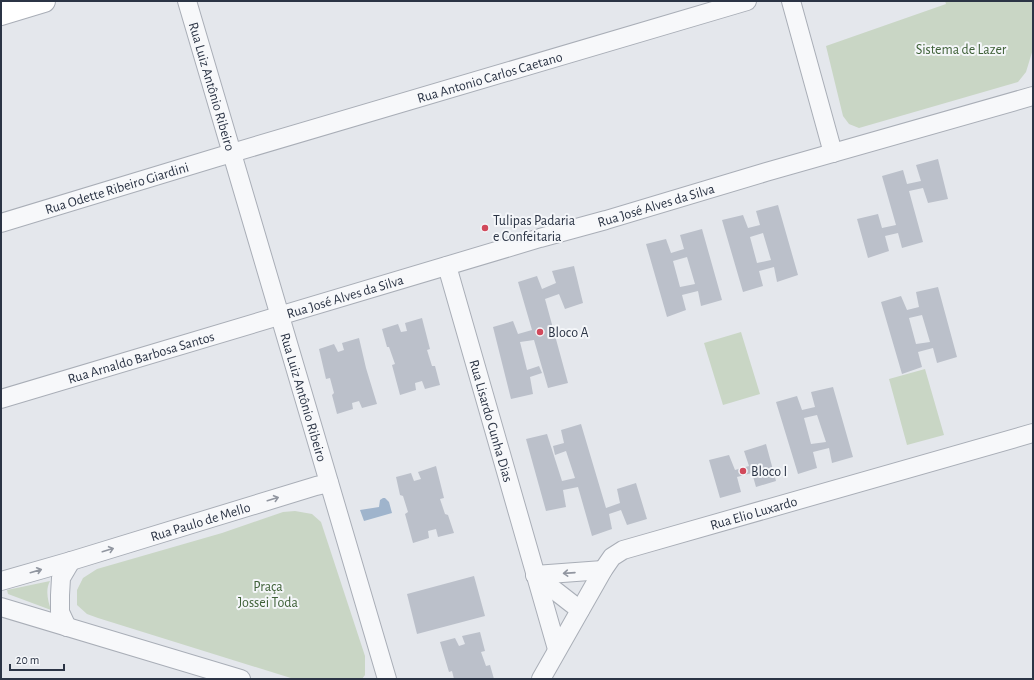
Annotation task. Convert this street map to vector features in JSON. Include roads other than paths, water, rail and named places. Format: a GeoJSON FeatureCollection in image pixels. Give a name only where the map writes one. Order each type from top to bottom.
{"type":"FeatureCollection","features":[{"type":"Feature","properties":{"kind":"street"},"geometry":{"type":"LineString","coordinates":[[1,14],[44,1]]}},
{"type":"Feature","properties":{"kind":"street","name":"Rua Luiz Antônio Ribeiro"},"geometry":{"type":"LineString","coordinates":[[187,1],[387,679]]}},
{"type":"Feature","properties":{"kind":"street","name":"Rua Antonio Carlos Caetano"},"geometry":{"type":"LineString","coordinates":[[232,153],[747,1]]}},
{"type":"Feature","properties":{"kind":"street"},"geometry":{"type":"LineString","coordinates":[[790,1],[833,153]]}},
{"type":"Feature","properties":{"kind":"street","name":"Rua José Alves da Silva"},"geometry":{"type":"LineString","coordinates":[[280,316],[540,238],[1033,96]]}},
{"type":"Feature","properties":{"kind":"street","name":"Rua Odette Ribeiro Giardini"},"geometry":{"type":"LineString","coordinates":[[1,223],[232,153]]}},
{"type":"Feature","properties":{"kind":"street","name":"Rua Lisardo Cunha Dias"},"geometry":{"type":"LineString","coordinates":[[447,266],[557,649]]}},
{"type":"Feature","properties":{"kind":"street","name":"Rua Arnaldo Barbosa Santos"},"geometry":{"type":"LineString","coordinates":[[1,399],[280,316]]}},
{"type":"Feature","properties":{"kind":"street","name":"Rua Elio Luxardo"},"geometry":{"type":"LineString","coordinates":[[541,679],[603,570],[612,557],[623,550],[1033,433]]}},
{"type":"Feature","properties":{"kind":"street","name":"Rua Paulo de Mello"},"geometry":{"type":"LineString","coordinates":[[1,581],[329,483]]}},
{"type":"Feature","properties":{"kind":"street"},"geometry":{"type":"LineString","coordinates":[[67,627],[60,612],[61,578],[71,561]]}},
{"type":"Feature","properties":{"kind":"street"},"geometry":{"type":"LineString","coordinates":[[535,575],[603,570]]}},
{"type":"Feature","properties":{"kind":"street"},"geometry":{"type":"LineString","coordinates":[[535,575],[580,610]]}},
{"type":"Feature","properties":{"kind":"street"},"geometry":{"type":"LineString","coordinates":[[1,607],[241,679]]}},
{"type":"Feature","properties":{"kind":"water"},"geometry":{"type":"Polygon","coordinates":[[[383,498],[389,502],[392,513],[364,521],[360,510],[379,507],[380,500],[383,498]]]}},
{"type":"Feature","properties":{"kind":"place","name":"Tulipas Padaria e Confeitaria"},"geometry":{"type":"Point","coordinates":[485,228]}},
{"type":"Feature","properties":{"kind":"place","name":"Bloco A"},"geometry":{"type":"Point","coordinates":[540,332]}},
{"type":"Feature","properties":{"kind":"place","name":"Bloco I"},"geometry":{"type":"Point","coordinates":[743,471]}},
{"type":"Feature","properties":{"kind":"park label","name":"Sistema de Lazer"},"geometry":{"type":"Point","coordinates":[961,49]}},
{"type":"Feature","properties":{"kind":"park label","name":"Praça Jossei Toda"},"geometry":{"type":"Point","coordinates":[268,594]}}]}
